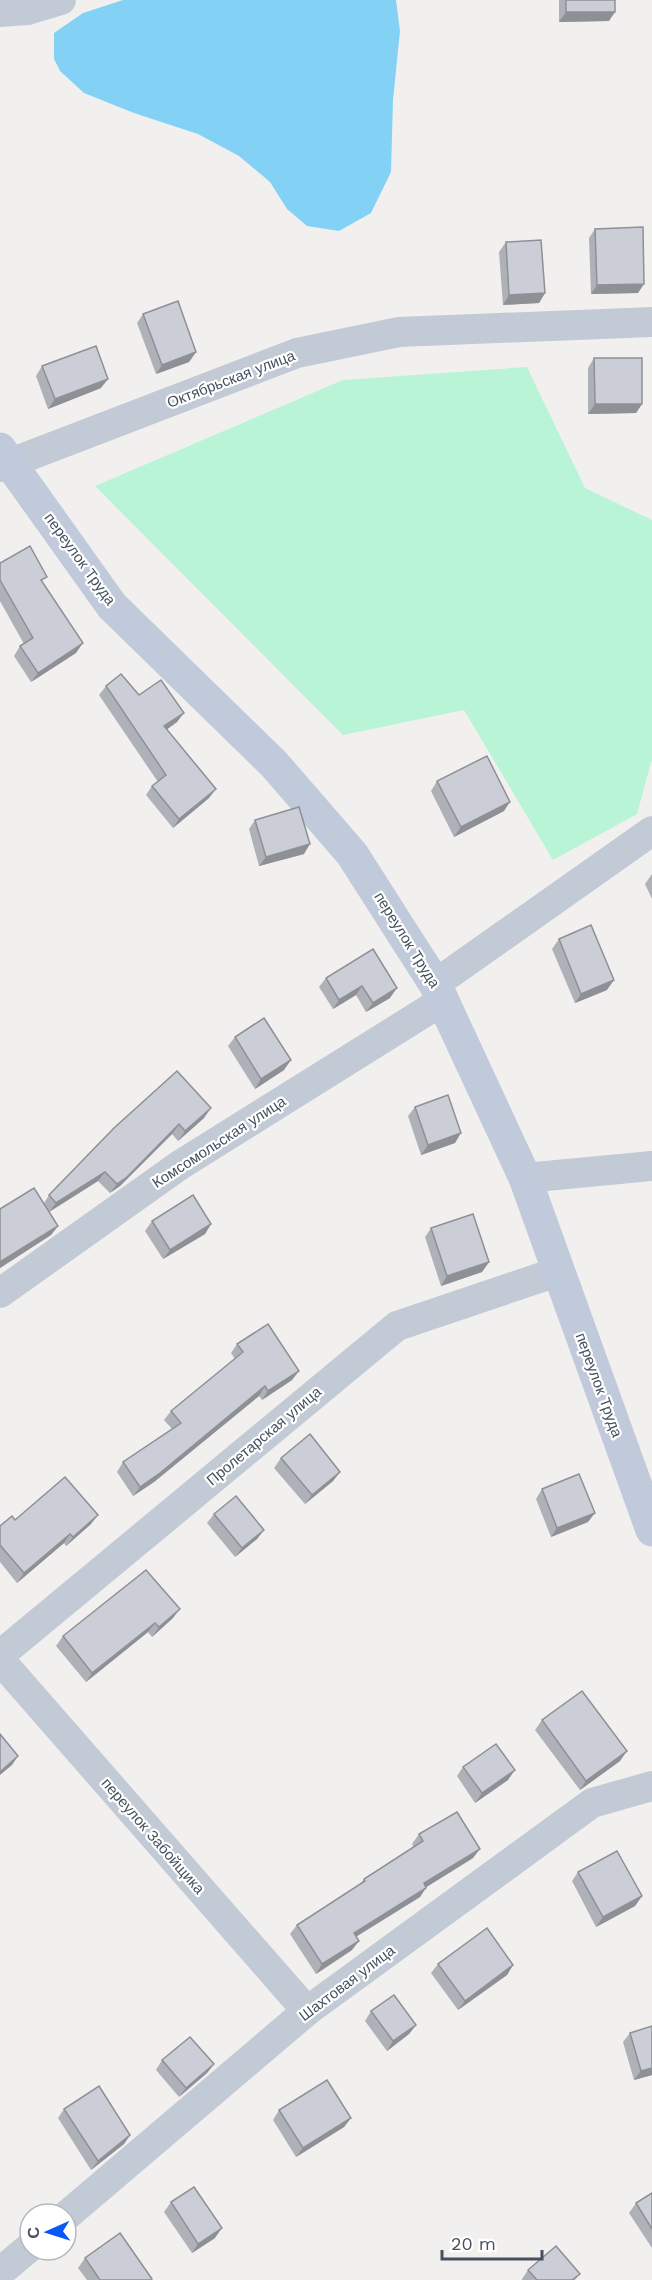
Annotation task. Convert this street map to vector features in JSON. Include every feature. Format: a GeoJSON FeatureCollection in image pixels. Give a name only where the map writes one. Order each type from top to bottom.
{"type":"FeatureCollection","features":[{"type":"Feature","properties":{"kind":"street"},"geometry":{"type":"LineString","coordinates":[[0,12],[28,10],[61,0]]}},
{"type":"Feature","properties":{"kind":"street","name":"Октябрьская улица"},"geometry":{"type":"LineString","coordinates":[[4,460],[297,353],[399,332],[652,322]]}},
{"type":"Feature","properties":{"kind":"street","name":"переулок Труда"},"geometry":{"type":"LineString","coordinates":[[4,460],[112,606],[274,764],[352,854],[439,992],[525,1178],[557,1272],[652,1530]]}},
{"type":"Feature","properties":{"kind":"street","name":"Комсомольская улица"},"geometry":{"type":"LineString","coordinates":[[0,1293],[180,1165],[439,992],[652,831]]}},
{"type":"Feature","properties":{"kind":"street"},"geometry":{"type":"LineString","coordinates":[[525,1178],[652,1166]]}},
{"type":"Feature","properties":{"kind":"street","name":"Пролетарская улица"},"geometry":{"type":"LineString","coordinates":[[0,1655],[397,1326],[557,1272]]}},
{"type":"Feature","properties":{"kind":"street","name":"переулок Забойщика"},"geometry":{"type":"LineString","coordinates":[[0,1660],[307,2012]]}},
{"type":"Feature","properties":{"kind":"street","name":"Шахтовая улица"},"geometry":{"type":"LineString","coordinates":[[78,2206],[307,2012],[592,1803],[652,1786]]}},
{"type":"Feature","properties":{"kind":"street"},"geometry":{"type":"LineString","coordinates":[[0,2272],[18,2257]]}},
{"type":"Feature","properties":{"kind":"green space"},"geometry":{"type":"Polygon","coordinates":[[[527,367],[585,488],[652,520],[652,759],[637,814],[553,860],[464,710],[343,735],[95,486],[343,380],[527,367]]]}},
{"type":"Feature","properties":{"kind":"water"},"geometry":{"type":"Polygon","coordinates":[[[123,0],[396,0],[400,31],[393,100],[391,172],[371,213],[339,231],[307,226],[287,209],[270,182],[239,156],[198,134],[134,113],[84,93],[60,71],[54,59],[54,33],[83,13],[123,0]]]}},
{"type":"Feature","properties":{"kind":"building"},"geometry":{"type":"Polygon","coordinates":[[[566,0],[615,0],[615,12],[566,12],[566,0]]]}},
{"type":"Feature","properties":{"kind":"building"},"geometry":{"type":"Polygon","coordinates":[[[643,227],[644,284],[597,285],[595,229],[643,227]]]}},
{"type":"Feature","properties":{"kind":"building"},"geometry":{"type":"Polygon","coordinates":[[[541,240],[545,293],[509,295],[506,242],[541,240]]]}},
{"type":"Feature","properties":{"kind":"building"},"geometry":{"type":"Polygon","coordinates":[[[178,301],[196,352],[162,365],[143,314],[178,301]]]}},
{"type":"Feature","properties":{"kind":"building"},"geometry":{"type":"Polygon","coordinates":[[[96,346],[108,379],[55,399],[42,366],[96,346]]]}},
{"type":"Feature","properties":{"kind":"building"},"geometry":{"type":"Polygon","coordinates":[[[594,358],[642,358],[642,404],[595,404],[594,358]]]}},
{"type":"Feature","properties":{"kind":"building"},"geometry":{"type":"Polygon","coordinates":[[[30,546],[47,577],[41,580],[83,643],[38,673],[20,646],[33,638],[0,580],[0,563],[30,546]]]}},
{"type":"Feature","properties":{"kind":"building"},"geometry":{"type":"Polygon","coordinates":[[[121,674],[139,695],[161,680],[184,713],[164,726],[216,789],[179,819],[152,786],[166,775],[106,686],[121,674]]]}},
{"type":"Feature","properties":{"kind":"building"},"geometry":{"type":"Polygon","coordinates":[[[487,756],[510,802],[461,827],[437,781],[487,756]]]}},
{"type":"Feature","properties":{"kind":"building"},"geometry":{"type":"Polygon","coordinates":[[[299,807],[310,844],[266,857],[255,820],[299,807]]]}},
{"type":"Feature","properties":{"kind":"building"},"geometry":{"type":"Polygon","coordinates":[[[591,925],[614,980],[581,994],[559,939],[591,925]]]}},
{"type":"Feature","properties":{"kind":"building"},"geometry":{"type":"Polygon","coordinates":[[[373,949],[397,988],[373,1003],[362,986],[339,1000],[326,978],[373,949]]]}},
{"type":"Feature","properties":{"kind":"building"},"geometry":{"type":"Polygon","coordinates":[[[264,1018],[291,1060],[261,1079],[235,1037],[264,1018]]]}},
{"type":"Feature","properties":{"kind":"building"},"geometry":{"type":"Polygon","coordinates":[[[177,1071],[211,1108],[185,1131],[179,1124],[127,1177],[117,1184],[105,1172],[56,1203],[49,1195],[114,1128],[177,1071]]]}},
{"type":"Feature","properties":{"kind":"building"},"geometry":{"type":"Polygon","coordinates":[[[448,1095],[461,1133],[428,1145],[415,1107],[448,1095]]]}},
{"type":"Feature","properties":{"kind":"building"},"geometry":{"type":"Polygon","coordinates":[[[34,1188],[58,1226],[0,1262],[0,1209],[34,1188]]]}},
{"type":"Feature","properties":{"kind":"building"},"geometry":{"type":"Polygon","coordinates":[[[193,1195],[211,1224],[170,1250],[152,1221],[193,1195]]]}},
{"type":"Feature","properties":{"kind":"building"},"geometry":{"type":"Polygon","coordinates":[[[473,1214],[489,1262],[447,1276],[431,1228],[473,1214]]]}},
{"type":"Feature","properties":{"kind":"building"},"geometry":{"type":"Polygon","coordinates":[[[268,1324],[299,1371],[268,1391],[265,1386],[140,1487],[123,1462],[181,1423],[171,1411],[243,1352],[237,1344],[268,1324]]]}},
{"type":"Feature","properties":{"kind":"building"},"geometry":{"type":"Polygon","coordinates":[[[310,1434],[340,1472],[312,1495],[281,1458],[310,1434]]]}},
{"type":"Feature","properties":{"kind":"building"},"geometry":{"type":"Polygon","coordinates":[[[579,1474],[595,1513],[557,1528],[542,1489],[579,1474]]]}},
{"type":"Feature","properties":{"kind":"building"},"geometry":{"type":"Polygon","coordinates":[[[65,1477],[98,1515],[73,1537],[70,1534],[24,1573],[0,1545],[0,1526],[12,1516],[15,1520],[65,1477]]]}},
{"type":"Feature","properties":{"kind":"building"},"geometry":{"type":"Polygon","coordinates":[[[236,1496],[264,1530],[242,1548],[214,1514],[236,1496]]]}},
{"type":"Feature","properties":{"kind":"building"},"geometry":{"type":"Polygon","coordinates":[[[146,1570],[180,1609],[159,1627],[155,1623],[92,1673],[63,1636],[146,1570]]]}},
{"type":"Feature","properties":{"kind":"building"},"geometry":{"type":"Polygon","coordinates":[[[582,1691],[627,1751],[586,1781],[542,1720],[582,1691]]]}},
{"type":"Feature","properties":{"kind":"building"},"geometry":{"type":"Polygon","coordinates":[[[0,1734],[18,1756],[0,1772],[0,1734]]]}},
{"type":"Feature","properties":{"kind":"building"},"geometry":{"type":"Polygon","coordinates":[[[496,1744],[515,1770],[482,1793],[463,1767],[496,1744]]]}},
{"type":"Feature","properties":{"kind":"building"},"geometry":{"type":"Polygon","coordinates":[[[457,1812],[480,1849],[424,1883],[426,1888],[354,1933],[359,1941],[322,1964],[297,1925],[423,1841],[419,1834],[457,1812]]]}},
{"type":"Feature","properties":{"kind":"building"},"geometry":{"type":"Polygon","coordinates":[[[617,1851],[642,1896],[603,1917],[578,1872],[617,1851]]]}},
{"type":"Feature","properties":{"kind":"building"},"geometry":{"type":"Polygon","coordinates":[[[487,1928],[513,1965],[465,2001],[438,1964],[487,1928]]]}},
{"type":"Feature","properties":{"kind":"building"},"geometry":{"type":"Polygon","coordinates":[[[394,1995],[416,2025],[393,2041],[371,2011],[394,1995]]]}},
{"type":"Feature","properties":{"kind":"building"},"geometry":{"type":"Polygon","coordinates":[[[652,2026],[652,2068],[641,2071],[630,2033],[652,2026]]]}},
{"type":"Feature","properties":{"kind":"building"},"geometry":{"type":"Polygon","coordinates":[[[190,2037],[214,2064],[186,2088],[162,2060],[190,2037]]]}},
{"type":"Feature","properties":{"kind":"building"},"geometry":{"type":"Polygon","coordinates":[[[327,2080],[351,2118],[303,2148],[279,2110],[327,2080]]]}},
{"type":"Feature","properties":{"kind":"building"},"geometry":{"type":"Polygon","coordinates":[[[99,2086],[130,2135],[98,2161],[64,2109],[99,2086]]]}},
{"type":"Feature","properties":{"kind":"building"},"geometry":{"type":"Polygon","coordinates":[[[194,2187],[222,2228],[198,2244],[171,2202],[194,2187]]]}},
{"type":"Feature","properties":{"kind":"building"},"geometry":{"type":"Polygon","coordinates":[[[652,2193],[652,2229],[636,2203],[652,2193]]]}},
{"type":"Feature","properties":{"kind":"building"},"geometry":{"type":"Polygon","coordinates":[[[120,2233],[151,2280],[100,2280],[85,2258],[120,2233]]]}},
{"type":"Feature","properties":{"kind":"building"},"geometry":{"type":"Polygon","coordinates":[[[556,2246],[580,2274],[572,2280],[537,2280],[528,2270],[556,2246]]]}}]}
